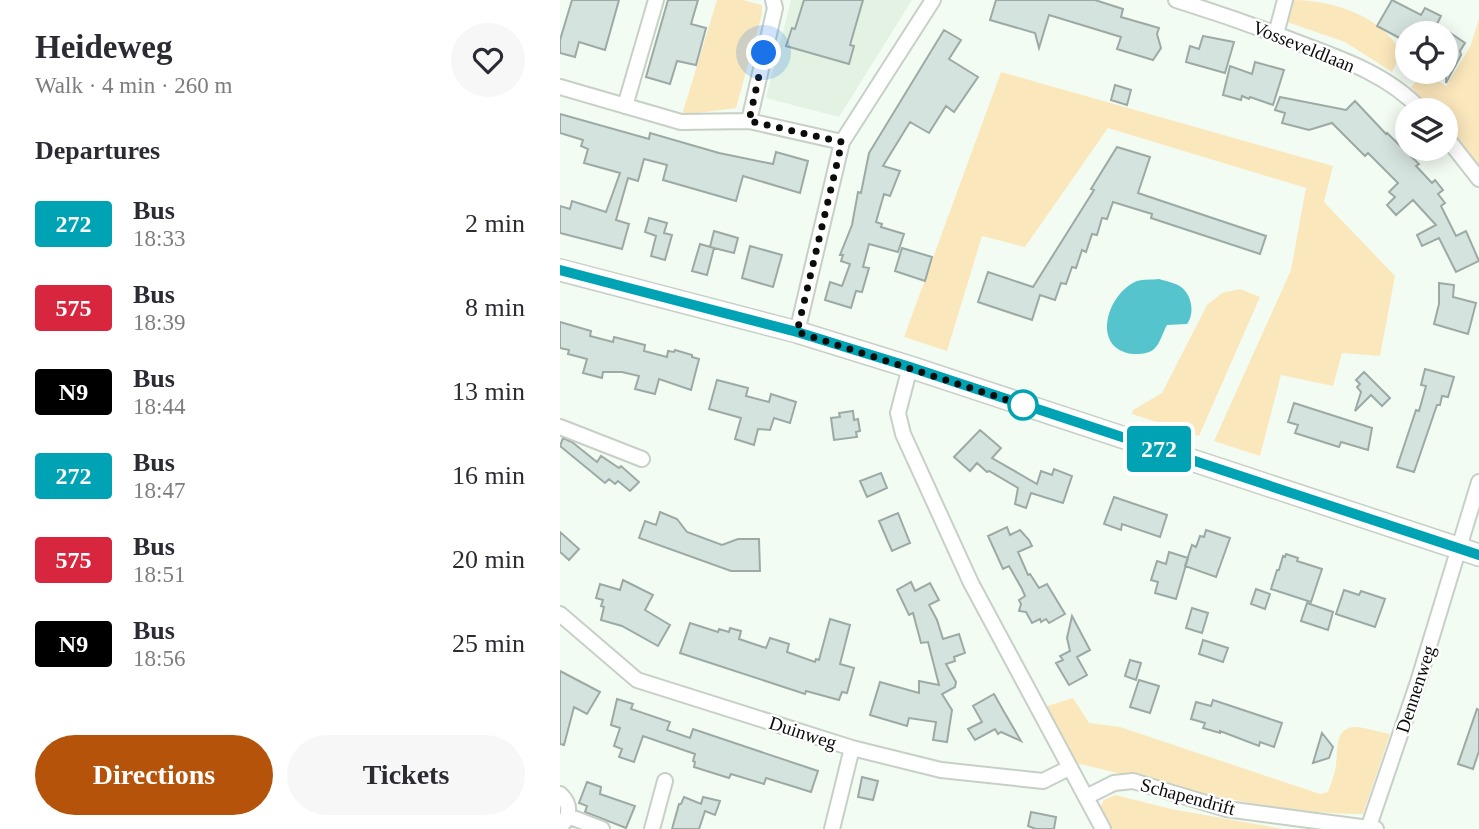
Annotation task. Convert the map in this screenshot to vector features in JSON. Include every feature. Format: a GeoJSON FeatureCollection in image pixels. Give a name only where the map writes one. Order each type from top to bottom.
{"type":"FeatureCollection","features":[{"type":"Feature","properties":{"kind":"main road"},"geometry":{"type":"LineString","coordinates":[[560,270],[797,332],[910,367],[1469,552]]}},
{"type":"Feature","properties":{"kind":"street"},"geometry":{"type":"LineString","coordinates":[[625,106],[656,0]]}},
{"type":"Feature","properties":{"kind":"street"},"geometry":{"type":"LineString","coordinates":[[749,121],[775,8],[773,0]]}},
{"type":"Feature","properties":{"kind":"street"},"geometry":{"type":"LineString","coordinates":[[797,332],[842,142],[933,0]]}},
{"type":"Feature","properties":{"kind":"street","name":"Vosseveldlaan"},"geometry":{"type":"LineString","coordinates":[[1176,0],[1276,34],[1376,75],[1409,98]]}},
{"type":"Feature","properties":{"kind":"street"},"geometry":{"type":"LineString","coordinates":[[1276,34],[1285,0]]}},
{"type":"Feature","properties":{"kind":"street"},"geometry":{"type":"LineString","coordinates":[[560,87],[681,122],[749,121],[842,142]]}},
{"type":"Feature","properties":{"kind":"street"},"geometry":{"type":"LineString","coordinates":[[1458,153],[1479,179]]}},
{"type":"Feature","properties":{"kind":"street"},"geometry":{"type":"LineString","coordinates":[[910,367],[898,413],[903,434],[971,583],[1103,829]]}},
{"type":"Feature","properties":{"kind":"street"},"geometry":{"type":"LineString","coordinates":[[560,428],[642,459]]}},
{"type":"Feature","properties":{"kind":"street","name":"Dennenweg"},"geometry":{"type":"LineString","coordinates":[[1371,829],[1418,682],[1469,552],[1479,482]]}},
{"type":"Feature","properties":{"kind":"street","name":"Duinweg"},"geometry":{"type":"LineString","coordinates":[[560,614],[637,680],[852,748],[941,769],[1043,781],[1069,768]]}},
{"type":"Feature","properties":{"kind":"street"},"geometry":{"type":"LineString","coordinates":[[832,829],[852,748]]}},
{"type":"Feature","properties":{"kind":"street"},"geometry":{"type":"LineString","coordinates":[[652,829],[665,781]]}},
{"type":"Feature","properties":{"kind":"street","name":"Schapendrift"},"geometry":{"type":"LineString","coordinates":[[1086,797],[1114,783],[1133,781],[1226,809],[1371,829]]}},
{"type":"Feature","properties":{"kind":"street"},"geometry":{"type":"LineString","coordinates":[[560,794],[567,802],[564,821],[602,829]]}},
{"type":"Feature","properties":{"kind":"shaded area"},"geometry":{"type":"Polygon","coordinates":[[[717,0],[742,0],[762,5],[762,14],[736,108],[682,115],[717,0]]]}},
{"type":"Feature","properties":{"kind":"shaded area"},"geometry":{"type":"Polygon","coordinates":[[[791,0],[912,0],[839,117],[766,98],[791,0]]]}},
{"type":"Feature","properties":{"kind":"shaded area"},"geometry":{"type":"Polygon","coordinates":[[[1293,0],[1324,3],[1355,13],[1382,29],[1393,40],[1395,66],[1392,72],[1345,42],[1287,22],[1293,0]]]}},
{"type":"Feature","properties":{"kind":"shaded area"},"geometry":{"type":"Polygon","coordinates":[[[1479,19],[1479,168],[1458,141],[1458,98],[1421,98],[1411,87],[1414,84],[1458,84],[1458,66],[1470,47],[1479,19]]]}},
{"type":"Feature","properties":{"kind":"shaded area"},"geometry":{"type":"Polygon","coordinates":[[[1001,72],[1333,166],[1324,202],[1395,276],[1380,356],[1342,353],[1333,386],[1281,375],[1260,456],[1214,441],[1291,270],[1306,188],[1108,128],[1025,247],[982,236],[947,351],[904,337],[1001,72]]]}},
{"type":"Feature","properties":{"kind":"shaded area"},"geometry":{"type":"Polygon","coordinates":[[[1240,289],[1260,297],[1199,436],[1132,414],[1133,410],[1162,393],[1207,305],[1222,293],[1240,289]]]}},
{"type":"Feature","properties":{"kind":"shaded area"},"geometry":{"type":"Polygon","coordinates":[[[1073,698],[1089,723],[1120,727],[1320,794],[1328,792],[1339,740],[1344,730],[1357,727],[1390,734],[1363,814],[1289,809],[1216,796],[1071,762],[1041,708],[1073,698]]]}},
{"type":"Feature","properties":{"kind":"shaded area"},"geometry":{"type":"Polygon","coordinates":[[[1115,795],[1171,809],[1283,829],[1109,829],[1098,811],[1104,800],[1115,795]]]}},
{"type":"Feature","properties":{"kind":"water"},"geometry":{"type":"Polygon","coordinates":[[[1159,279],[1185,290],[1191,305],[1187,324],[1167,325],[1158,344],[1149,352],[1133,354],[1120,350],[1111,342],[1107,332],[1111,308],[1126,287],[1139,280],[1159,279]]]}},
{"type":"Feature","properties":{"kind":"building"},"geometry":{"type":"Polygon","coordinates":[[[572,0],[619,0],[605,50],[579,42],[575,57],[560,53],[560,40],[572,0]]]}},
{"type":"Feature","properties":{"kind":"building"},"geometry":{"type":"Polygon","coordinates":[[[668,0],[698,0],[691,24],[706,28],[696,65],[677,61],[670,84],[646,77],[668,0]]]}},
{"type":"Feature","properties":{"kind":"building"},"geometry":{"type":"Polygon","coordinates":[[[804,0],[863,0],[850,45],[854,46],[849,64],[786,46],[792,28],[795,29],[804,0]]]}},
{"type":"Feature","properties":{"kind":"building"},"geometry":{"type":"Polygon","coordinates":[[[996,0],[1095,0],[1123,9],[1121,17],[1159,28],[1157,34],[1161,48],[1153,60],[1117,49],[1121,37],[1049,15],[1039,48],[1035,33],[990,20],[996,0]]]}},
{"type":"Feature","properties":{"kind":"building"},"geometry":{"type":"Polygon","coordinates":[[[1392,0],[1421,15],[1425,8],[1441,16],[1438,21],[1395,21],[1395,36],[1377,26],[1392,0]]]}},
{"type":"Feature","properties":{"kind":"building"},"geometry":{"type":"Polygon","coordinates":[[[944,30],[961,40],[949,59],[978,77],[954,112],[946,106],[929,133],[910,122],[883,166],[900,171],[890,196],[884,194],[876,222],[882,224],[881,227],[904,234],[898,252],[869,244],[863,267],[869,268],[862,292],[856,291],[851,308],[825,300],[830,282],[842,286],[850,264],[841,261],[843,255],[840,255],[852,225],[869,153],[944,30]]]}},
{"type":"Feature","properties":{"kind":"building"},"geometry":{"type":"Polygon","coordinates":[[[1203,36],[1234,42],[1225,73],[1186,62],[1190,46],[1199,49],[1203,36]]]}},
{"type":"Feature","properties":{"kind":"building"},"geometry":{"type":"Polygon","coordinates":[[[1458,38],[1465,43],[1460,51],[1458,61],[1458,38]]]}},
{"type":"Feature","properties":{"kind":"building"},"geometry":{"type":"Polygon","coordinates":[[[1255,62],[1284,70],[1273,105],[1250,97],[1249,99],[1242,96],[1241,100],[1223,95],[1230,66],[1252,74],[1255,62]]]}},
{"type":"Feature","properties":{"kind":"building"},"geometry":{"type":"Polygon","coordinates":[[[1115,85],[1131,90],[1127,105],[1111,100],[1115,85]]]}},
{"type":"Feature","properties":{"kind":"building"},"geometry":{"type":"Polygon","coordinates":[[[1280,97],[1346,110],[1355,101],[1395,141],[1395,161],[1416,161],[1419,164],[1416,166],[1432,183],[1435,180],[1443,190],[1438,194],[1445,203],[1441,206],[1456,236],[1466,231],[1479,261],[1456,272],[1439,238],[1422,246],[1417,235],[1436,225],[1413,200],[1396,215],[1387,205],[1395,197],[1389,192],[1398,183],[1368,153],[1365,156],[1332,123],[1309,130],[1282,123],[1285,113],[1275,110],[1280,97]]]}},
{"type":"Feature","properties":{"kind":"building"},"geometry":{"type":"Polygon","coordinates":[[[560,114],[649,139],[650,133],[719,153],[773,164],[776,152],[808,161],[800,193],[743,176],[736,201],[663,180],[667,165],[644,159],[638,181],[628,178],[616,220],[629,224],[622,249],[560,233],[560,206],[570,209],[572,201],[606,212],[620,173],[584,163],[588,149],[581,146],[583,140],[560,133],[560,114]]]}},
{"type":"Feature","properties":{"kind":"building"},"geometry":{"type":"Polygon","coordinates":[[[1117,147],[1150,157],[1138,193],[1266,236],[1260,254],[1151,218],[1152,214],[1113,202],[1107,219],[1102,218],[1097,235],[1092,234],[1086,252],[1082,250],[1076,268],[1072,267],[1066,284],[1061,283],[1055,300],[1040,295],[1032,320],[978,302],[988,272],[1033,287],[1094,190],[1091,189],[1117,147]]]}},
{"type":"Feature","properties":{"kind":"building"},"geometry":{"type":"Polygon","coordinates":[[[649,218],[667,223],[664,233],[672,235],[665,260],[651,256],[656,236],[645,232],[649,218]]]}},
{"type":"Feature","properties":{"kind":"building"},"geometry":{"type":"Polygon","coordinates":[[[714,231],[738,238],[734,253],[710,247],[714,231]]]}},
{"type":"Feature","properties":{"kind":"building"},"geometry":{"type":"Polygon","coordinates":[[[700,244],[714,248],[707,275],[692,271],[700,244]]]}},
{"type":"Feature","properties":{"kind":"building"},"geometry":{"type":"Polygon","coordinates":[[[750,246],[782,255],[773,287],[742,278],[750,246]]]}},
{"type":"Feature","properties":{"kind":"building"},"geometry":{"type":"Polygon","coordinates":[[[902,248],[932,257],[925,281],[895,271],[902,248]]]}},
{"type":"Feature","properties":{"kind":"building"},"geometry":{"type":"Polygon","coordinates":[[[1439,283],[1454,285],[1453,297],[1476,303],[1468,334],[1434,324],[1439,304],[1439,283]]]}},
{"type":"Feature","properties":{"kind":"building"},"geometry":{"type":"Polygon","coordinates":[[[560,322],[591,331],[590,336],[613,342],[614,337],[645,345],[644,351],[667,357],[668,351],[675,350],[692,355],[699,359],[691,390],[659,379],[655,394],[635,389],[639,376],[603,372],[602,378],[583,373],[587,359],[568,354],[569,350],[560,348],[560,322]]]}},
{"type":"Feature","properties":{"kind":"building"},"geometry":{"type":"Polygon","coordinates":[[[1425,369],[1454,377],[1448,397],[1442,396],[1440,405],[1437,405],[1414,472],[1397,467],[1416,410],[1419,411],[1426,386],[1421,385],[1425,369]]]}},
{"type":"Feature","properties":{"kind":"building"},"geometry":{"type":"Polygon","coordinates":[[[1364,372],[1390,398],[1382,406],[1371,395],[1355,411],[1361,392],[1357,387],[1360,384],[1356,380],[1364,372]]]}},
{"type":"Feature","properties":{"kind":"building"},"geometry":{"type":"Polygon","coordinates":[[[717,380],[748,388],[746,396],[769,402],[771,394],[796,402],[790,423],[774,418],[770,430],[758,429],[754,445],[735,439],[741,418],[709,409],[717,380]]]}},
{"type":"Feature","properties":{"kind":"building"},"geometry":{"type":"Polygon","coordinates":[[[1294,403],[1372,428],[1368,450],[1341,442],[1339,447],[1295,433],[1298,425],[1288,422],[1294,403]]]}},
{"type":"Feature","properties":{"kind":"building"},"geometry":{"type":"Polygon","coordinates":[[[853,411],[860,431],[856,432],[857,437],[834,440],[831,418],[840,417],[839,413],[853,411]]]}},
{"type":"Feature","properties":{"kind":"building"},"geometry":{"type":"Polygon","coordinates":[[[980,430],[1001,448],[992,458],[1037,484],[1041,471],[1052,475],[1054,469],[1072,476],[1063,503],[1031,493],[1026,508],[1015,504],[1018,488],[987,472],[977,463],[970,471],[954,457],[980,430]]]}},
{"type":"Feature","properties":{"kind":"building"},"geometry":{"type":"Polygon","coordinates":[[[563,438],[597,462],[601,456],[619,468],[621,466],[639,482],[630,491],[618,481],[615,484],[609,479],[605,483],[560,446],[563,438]]]}},
{"type":"Feature","properties":{"kind":"building"},"geometry":{"type":"Polygon","coordinates":[[[881,473],[887,488],[867,497],[860,481],[881,473]]]}},
{"type":"Feature","properties":{"kind":"building"},"geometry":{"type":"Polygon","coordinates":[[[1114,497],[1167,515],[1160,537],[1122,524],[1121,530],[1104,524],[1114,497]]]}},
{"type":"Feature","properties":{"kind":"building"},"geometry":{"type":"Polygon","coordinates":[[[660,512],[677,519],[687,532],[722,545],[738,539],[759,539],[760,571],[731,571],[639,538],[645,521],[656,525],[660,512]]]}},
{"type":"Feature","properties":{"kind":"building"},"geometry":{"type":"Polygon","coordinates":[[[898,513],[910,543],[892,551],[879,521],[898,513]]]}},
{"type":"Feature","properties":{"kind":"building"},"geometry":{"type":"Polygon","coordinates":[[[1007,527],[1010,535],[1020,530],[1029,540],[1032,546],[1018,552],[1028,575],[1030,574],[1039,588],[1047,584],[1065,614],[1049,623],[1046,619],[1041,622],[1040,619],[1032,623],[1026,612],[1019,611],[1019,600],[1025,596],[1009,566],[1003,569],[988,536],[1007,527]]]}},
{"type":"Feature","properties":{"kind":"building"},"geometry":{"type":"Polygon","coordinates":[[[1206,530],[1230,538],[1216,577],[1185,566],[1192,545],[1196,547],[1200,536],[1204,537],[1206,530]]]}},
{"type":"Feature","properties":{"kind":"building"},"geometry":{"type":"Polygon","coordinates":[[[560,532],[579,549],[569,560],[560,552],[560,532]]]}},
{"type":"Feature","properties":{"kind":"building"},"geometry":{"type":"Polygon","coordinates":[[[1169,552],[1188,558],[1176,599],[1155,593],[1158,582],[1151,580],[1157,561],[1166,564],[1169,552]]]}},
{"type":"Feature","properties":{"kind":"building"},"geometry":{"type":"Polygon","coordinates":[[[1286,554],[1298,558],[1297,561],[1322,569],[1311,602],[1271,589],[1286,554]]]}},
{"type":"Feature","properties":{"kind":"building"},"geometry":{"type":"Polygon","coordinates":[[[623,580],[653,595],[645,610],[670,625],[658,646],[622,626],[601,620],[603,600],[596,598],[600,584],[620,590],[623,580]]]}},
{"type":"Feature","properties":{"kind":"building"},"geometry":{"type":"Polygon","coordinates":[[[911,582],[915,591],[930,583],[939,600],[929,605],[943,639],[959,634],[965,653],[946,664],[956,682],[955,687],[942,694],[952,710],[947,742],[933,740],[936,722],[909,718],[907,726],[870,715],[880,682],[919,693],[919,681],[939,685],[928,642],[921,643],[913,613],[909,615],[897,590],[911,582]]]}},
{"type":"Feature","properties":{"kind":"building"},"geometry":{"type":"Polygon","coordinates":[[[1256,589],[1270,594],[1265,609],[1251,604],[1256,589]]]}},
{"type":"Feature","properties":{"kind":"building"},"geometry":{"type":"Polygon","coordinates":[[[1344,590],[1359,595],[1361,591],[1385,599],[1375,627],[1336,614],[1344,590]]]}},
{"type":"Feature","properties":{"kind":"building"},"geometry":{"type":"Polygon","coordinates":[[[1307,603],[1333,612],[1328,630],[1301,621],[1307,603]]]}},
{"type":"Feature","properties":{"kind":"building"},"geometry":{"type":"Polygon","coordinates":[[[1192,608],[1208,613],[1202,633],[1186,628],[1192,608]]]}},
{"type":"Feature","properties":{"kind":"building"},"geometry":{"type":"Polygon","coordinates":[[[1072,616],[1090,650],[1077,657],[1087,675],[1069,685],[1056,663],[1063,660],[1060,656],[1070,651],[1067,638],[1072,616]]]}},
{"type":"Feature","properties":{"kind":"building"},"geometry":{"type":"Polygon","coordinates":[[[830,619],[850,625],[840,664],[854,668],[847,693],[842,692],[839,700],[806,691],[805,694],[680,653],[690,623],[718,632],[719,629],[729,632],[730,628],[741,631],[739,639],[766,648],[770,638],[789,644],[787,652],[815,662],[816,659],[819,660],[830,619]]]}},
{"type":"Feature","properties":{"kind":"building"},"geometry":{"type":"Polygon","coordinates":[[[1203,640],[1228,648],[1223,662],[1199,654],[1203,640]]]}},
{"type":"Feature","properties":{"kind":"building"},"geometry":{"type":"Polygon","coordinates":[[[1130,660],[1141,663],[1136,680],[1125,676],[1130,660]]]}},
{"type":"Feature","properties":{"kind":"building"},"geometry":{"type":"Polygon","coordinates":[[[560,671],[600,692],[587,714],[574,707],[564,745],[560,744],[560,671]]]}},
{"type":"Feature","properties":{"kind":"building"},"geometry":{"type":"Polygon","coordinates":[[[1139,680],[1159,686],[1150,713],[1130,707],[1139,680]]]}},
{"type":"Feature","properties":{"kind":"building"},"geometry":{"type":"Polygon","coordinates":[[[994,694],[1021,741],[1001,732],[998,734],[995,729],[975,740],[968,729],[982,722],[973,706],[994,694]]]}},
{"type":"Feature","properties":{"kind":"building"},"geometry":{"type":"Polygon","coordinates":[[[617,699],[633,704],[631,709],[670,722],[667,730],[690,738],[693,729],[818,771],[811,792],[766,778],[764,784],[731,774],[729,778],[694,767],[695,754],[643,736],[634,762],[619,757],[622,749],[614,746],[620,728],[611,725],[617,699]]]}},
{"type":"Feature","properties":{"kind":"building"},"geometry":{"type":"Polygon","coordinates":[[[1213,700],[1282,723],[1274,747],[1260,742],[1259,746],[1220,731],[1203,728],[1205,723],[1191,719],[1196,702],[1211,706],[1213,700]]]}},
{"type":"Feature","properties":{"kind":"building"},"geometry":{"type":"Polygon","coordinates":[[[1477,709],[1479,751],[1473,769],[1458,764],[1477,709]]]}},
{"type":"Feature","properties":{"kind":"building"},"geometry":{"type":"Polygon","coordinates":[[[1322,733],[1333,747],[1329,758],[1313,763],[1322,733]]]}},
{"type":"Feature","properties":{"kind":"building"},"geometry":{"type":"Polygon","coordinates":[[[862,777],[878,781],[873,800],[858,797],[862,777]]]}},
{"type":"Feature","properties":{"kind":"building"},"geometry":{"type":"Polygon","coordinates":[[[587,782],[601,787],[600,794],[635,806],[626,828],[585,812],[587,806],[579,803],[587,782]]]}},
{"type":"Feature","properties":{"kind":"building"},"geometry":{"type":"Polygon","coordinates":[[[684,797],[701,804],[703,797],[720,801],[715,815],[705,811],[699,829],[672,829],[679,804],[684,797]]]}},
{"type":"Feature","properties":{"kind":"building"},"geometry":{"type":"Polygon","coordinates":[[[1031,812],[1056,817],[1054,829],[1028,826],[1031,812]]]}},
{"type":"Feature","properties":{"kind":"bus line","name":"272"},"geometry":{"type":"LineString","coordinates":[[560,270],[797,332],[910,367],[1479,555]]}},
{"type":"Feature","properties":{"kind":"route"},"geometry":{"type":"LineString","coordinates":[[764,53],[749,121],[842,142],[797,332],[1023,405]]}}]}
